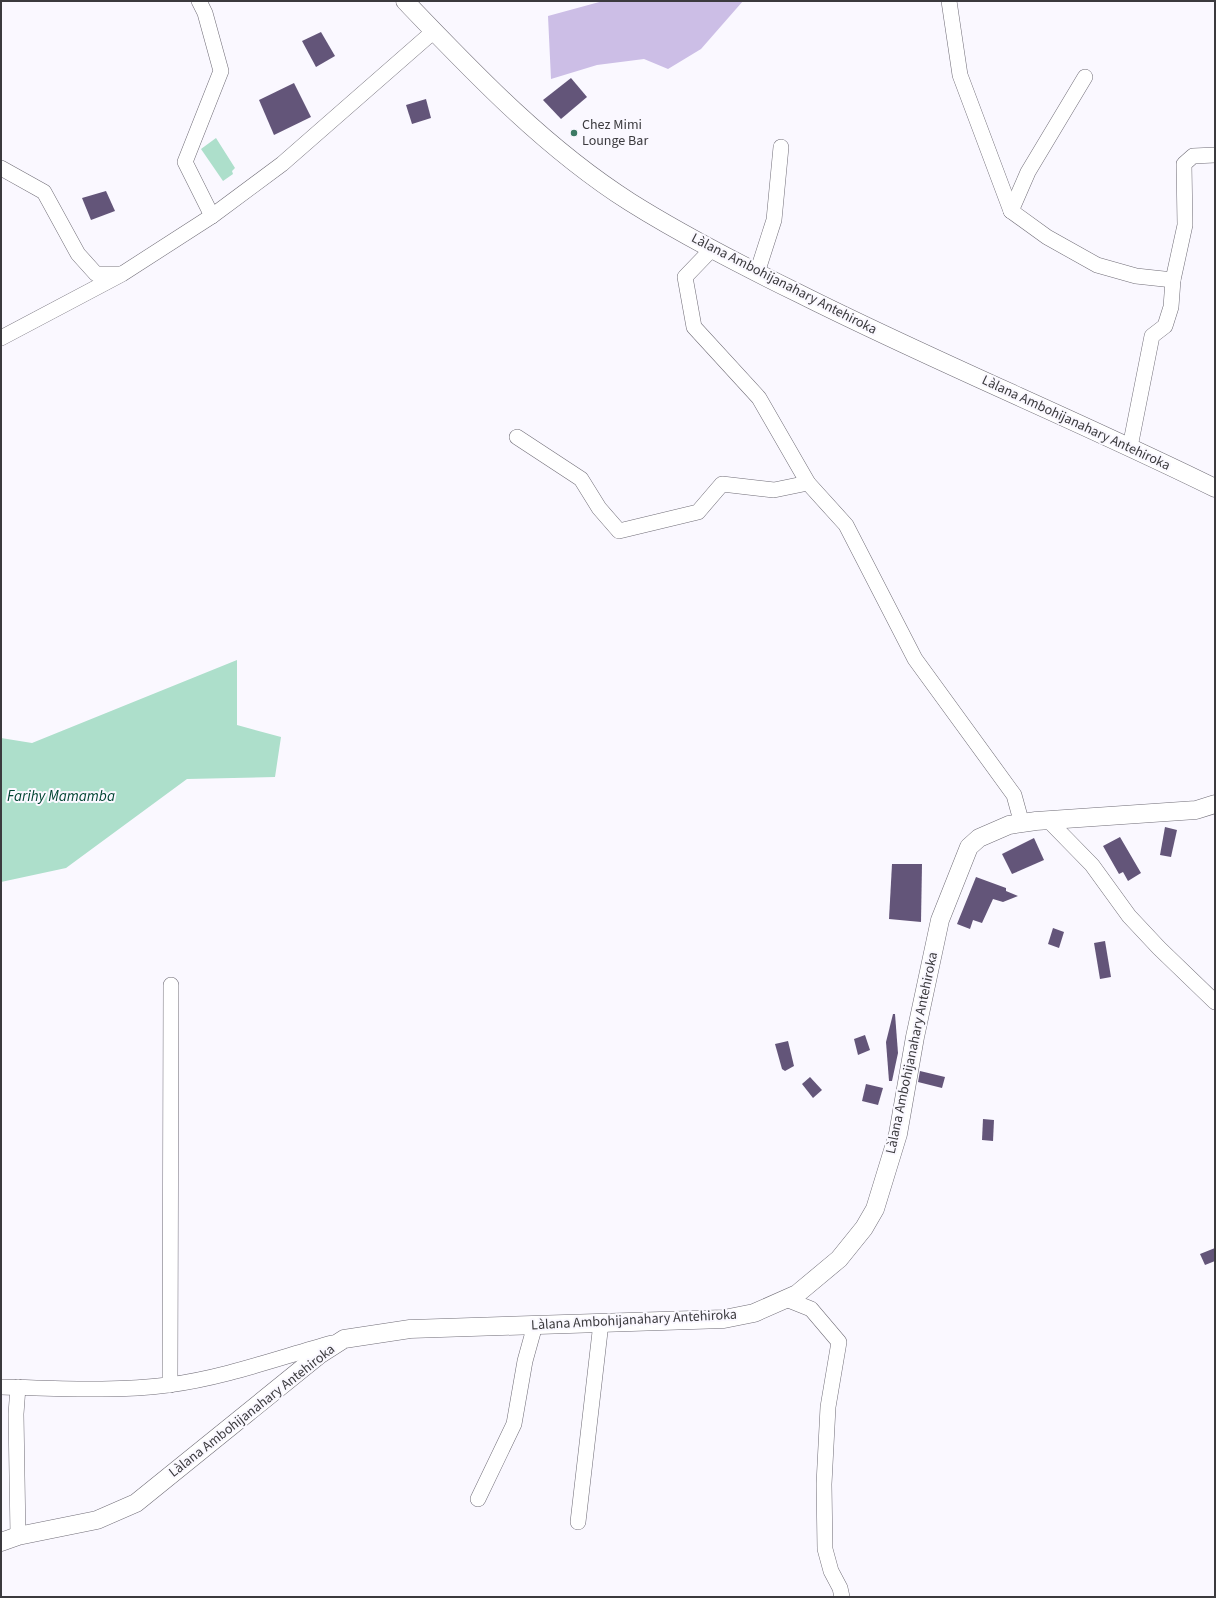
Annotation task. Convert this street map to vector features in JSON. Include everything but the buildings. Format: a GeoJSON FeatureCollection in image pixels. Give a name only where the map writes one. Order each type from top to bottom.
{"type":"FeatureCollection","features":[{"type":"Feature","properties":{"kind":"street"},"geometry":{"type":"LineString","coordinates":[[199,1],[205,13],[220,71],[185,162],[212,216]]}},
{"type":"Feature","properties":{"kind":"street","name":"Làlana Ambohijanahary Antehiroka"},"geometry":{"type":"LineString","coordinates":[[405,1],[523,118],[571,159],[628,201],[711,250],[856,322],[1130,447],[1215,488]]}},
{"type":"Feature","properties":{"kind":"street"},"geometry":{"type":"LineString","coordinates":[[949,1],[960,75],[1011,211],[1047,238],[1097,265],[1136,276],[1173,280]]}},
{"type":"Feature","properties":{"kind":"street"},"geometry":{"type":"LineString","coordinates":[[1,338],[122,274],[212,216],[282,164],[434,31]]}},
{"type":"Feature","properties":{"kind":"street"},"geometry":{"type":"LineString","coordinates":[[1011,211],[1028,172],[1085,77]]}},
{"type":"Feature","properties":{"kind":"street"},"geometry":{"type":"LineString","coordinates":[[757,273],[774,220],[781,147]]}},
{"type":"Feature","properties":{"kind":"street"},"geometry":{"type":"LineString","coordinates":[[1130,447],[1152,336],[1165,326],[1171,307],[1173,280],[1185,225],[1184,164],[1193,156],[1215,155]]}},
{"type":"Feature","properties":{"kind":"street"},"geometry":{"type":"LineString","coordinates":[[1,168],[44,192],[78,254],[96,274],[122,274]]}},
{"type":"Feature","properties":{"kind":"street"},"geometry":{"type":"LineString","coordinates":[[711,250],[686,277],[694,327],[759,398],[808,483],[846,525],[915,659],[1014,795],[1022,824]]}},
{"type":"Feature","properties":{"kind":"street"},"geometry":{"type":"LineString","coordinates":[[517,437],[581,479],[599,508],[619,531],[698,512],[722,484],[774,490],[808,483]]}},
{"type":"Feature","properties":{"kind":"street","name":"Làlana Ambohijanahary Antehiroka"},"geometry":{"type":"LineString","coordinates":[[1,1542],[18,1536],[97,1520],[136,1502],[319,1355],[344,1340],[410,1329],[724,1318],[754,1313],[797,1294],[839,1259],[864,1228],[875,1209],[898,1134],[914,1037],[940,920],[969,847],[979,838],[1008,825],[1196,810],[1215,804]]}},
{"type":"Feature","properties":{"kind":"street"},"geometry":{"type":"LineString","coordinates":[[1048,821],[1092,865],[1129,916],[1215,1002]]}},
{"type":"Feature","properties":{"kind":"street"},"geometry":{"type":"LineString","coordinates":[[170,1385],[171,985]]}},
{"type":"Feature","properties":{"kind":"street"},"geometry":{"type":"LineString","coordinates":[[786,1299],[811,1309],[839,1342],[828,1407],[824,1484],[825,1549],[831,1571],[840,1588],[842,1597]]}},
{"type":"Feature","properties":{"kind":"street"},"geometry":{"type":"LineString","coordinates":[[578,1522],[601,1323]]}},
{"type":"Feature","properties":{"kind":"street"},"geometry":{"type":"LineString","coordinates":[[478,1499],[514,1424],[525,1361],[535,1325]]}},
{"type":"Feature","properties":{"kind":"street"},"geometry":{"type":"LineString","coordinates":[[1,1387],[133,1389],[170,1385],[220,1375],[344,1340]]}},
{"type":"Feature","properties":{"kind":"street"},"geometry":{"type":"LineString","coordinates":[[18,1387],[16,1414],[18,1536]]}},
{"type":"Feature","properties":{"kind":"shaded area"},"geometry":{"type":"Polygon","coordinates":[[[603,1],[743,1],[701,49],[668,69],[644,59],[597,65],[551,79],[548,16],[603,1]]]}},
{"type":"Feature","properties":{"kind":"water"},"geometry":{"type":"Polygon","coordinates":[[[216,138],[235,168],[232,171],[233,174],[223,181],[201,149],[216,138]]]}},
{"type":"Feature","properties":{"kind":"water","name":"Farihy Mamamba"},"geometry":{"type":"Polygon","coordinates":[[[237,660],[237,725],[281,737],[275,777],[187,779],[66,868],[1,882],[1,738],[32,743],[237,660]]]}},
{"type":"Feature","properties":{"kind":"place","name":"Chez Mimi Lounge Bar"},"geometry":{"type":"Point","coordinates":[574,133]}}]}
